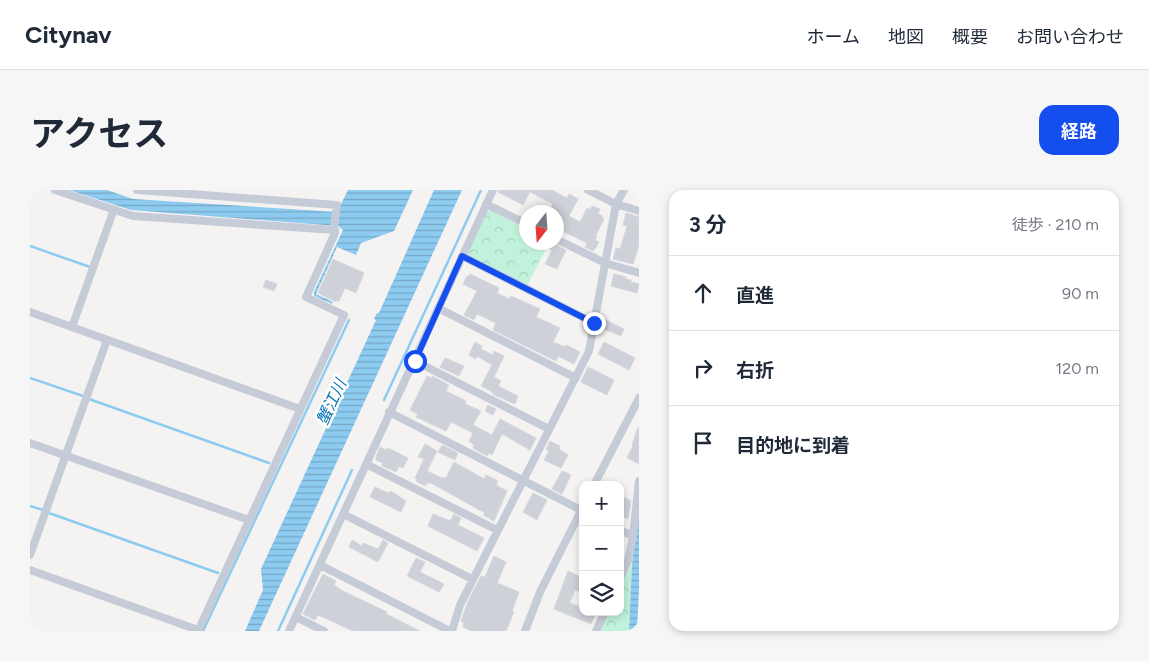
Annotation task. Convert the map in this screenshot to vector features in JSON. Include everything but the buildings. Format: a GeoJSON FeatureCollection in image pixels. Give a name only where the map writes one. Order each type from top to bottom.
{"type":"FeatureCollection","features":[{"type":"Feature","properties":{"kind":"street"},"geometry":{"type":"LineString","coordinates":[[55,190],[134,216],[334,228]]}},
{"type":"Feature","properties":{"kind":"street"},"geometry":{"type":"LineString","coordinates":[[30,570],[198,631],[344,315],[306,296],[335,233],[336,205],[209,192],[138,190]]}},
{"type":"Feature","properties":{"kind":"street"},"geometry":{"type":"LineString","coordinates":[[289,631],[493,190]]}},
{"type":"Feature","properties":{"kind":"street"},"geometry":{"type":"LineString","coordinates":[[588,190],[616,204],[639,211]]}},
{"type":"Feature","properties":{"kind":"street"},"geometry":{"type":"LineString","coordinates":[[320,565],[451,631],[472,579],[576,378],[588,351],[616,204],[624,190]]}},
{"type":"Feature","properties":{"kind":"street"},"geometry":{"type":"LineString","coordinates":[[486,204],[519,220]]}},
{"type":"Feature","properties":{"kind":"street"},"geometry":{"type":"LineString","coordinates":[[72,327],[114,209]]}},
{"type":"Feature","properties":{"kind":"street"},"geometry":{"type":"LineString","coordinates":[[564,243],[605,263],[639,273]]}},
{"type":"Feature","properties":{"kind":"street"},"geometry":{"type":"LineString","coordinates":[[462,256],[594,323]]}},
{"type":"Feature","properties":{"kind":"street"},"geometry":{"type":"LineString","coordinates":[[438,308],[576,378]]}},
{"type":"Feature","properties":{"kind":"street"},"geometry":{"type":"LineString","coordinates":[[30,312],[300,410]]}},
{"type":"Feature","properties":{"kind":"street"},"geometry":{"type":"LineString","coordinates":[[30,556],[107,340]]}},
{"type":"Feature","properties":{"kind":"street"},"geometry":{"type":"LineString","coordinates":[[415,361],[549,429]]}},
{"type":"Feature","properties":{"kind":"street"},"geometry":{"type":"LineString","coordinates":[[596,481],[639,398]]}},
{"type":"Feature","properties":{"kind":"street"},"geometry":{"type":"LineString","coordinates":[[390,412],[579,508]]}},
{"type":"Feature","properties":{"kind":"street"},"geometry":{"type":"LineString","coordinates":[[30,443],[249,520]]}},
{"type":"Feature","properties":{"kind":"street"},"geometry":{"type":"LineString","coordinates":[[366,464],[497,530]]}},
{"type":"Feature","properties":{"kind":"street"},"geometry":{"type":"LineString","coordinates":[[623,571],[628,560],[633,536],[639,481]]}},
{"type":"Feature","properties":{"kind":"street"},"geometry":{"type":"LineString","coordinates":[[343,514],[472,579]]}},
{"type":"Feature","properties":{"kind":"street"},"geometry":{"type":"LineString","coordinates":[[525,631],[540,592],[579,516]]}},
{"type":"Feature","properties":{"kind":"street"},"geometry":{"type":"LineString","coordinates":[[624,532],[633,536]]}},
{"type":"Feature","properties":{"kind":"street"},"geometry":{"type":"LineString","coordinates":[[596,631],[603,616]]}},
{"type":"Feature","properties":{"kind":"street"},"geometry":{"type":"LineString","coordinates":[[296,617],[324,631]]}},
{"type":"Feature","properties":{"kind":"green space"},"geometry":{"type":"Polygon","coordinates":[[[490,210],[519,225],[519,250],[545,250],[527,286],[469,257],[468,252],[487,212],[490,210]]]}},
{"type":"Feature","properties":{"kind":"green space"},"geometry":{"type":"Polygon","coordinates":[[[632,564],[629,631],[599,631],[605,616],[624,616],[624,578],[632,564]]]}},
{"type":"Feature","properties":{"kind":"water"},"geometry":{"type":"Polygon","coordinates":[[[69,190],[107,190],[133,199],[337,212],[348,190],[413,190],[394,231],[361,243],[356,255],[337,247],[316,294],[333,302],[332,304],[314,296],[314,292],[343,230],[338,226],[131,210],[69,190]]]}},
{"type":"Feature","properties":{"kind":"water"},"geometry":{"type":"Polygon","coordinates":[[[434,190],[462,190],[259,631],[245,631],[263,590],[261,569],[434,190]]]}},
{"type":"Feature","properties":{"kind":"water"},"geometry":{"type":"Polygon","coordinates":[[[639,509],[637,629],[636,631],[629,631],[632,564],[639,509]]]}},
{"type":"Feature","properties":{"kind":"waterway"},"geometry":{"type":"LineString","coordinates":[[384,400],[481,190]]}},
{"type":"Feature","properties":{"kind":"waterway"},"geometry":{"type":"LineString","coordinates":[[30,246],[90,267]]}},
{"type":"Feature","properties":{"kind":"waterway"},"geometry":{"type":"LineString","coordinates":[[203,631],[349,320]]}},
{"type":"Feature","properties":{"kind":"waterway"},"geometry":{"type":"LineString","coordinates":[[30,378],[83,396]]}},
{"type":"Feature","properties":{"kind":"waterway"},"geometry":{"type":"LineString","coordinates":[[89,399],[269,463]]}},
{"type":"Feature","properties":{"kind":"waterway"},"geometry":{"type":"LineString","coordinates":[[278,631],[352,470]]}},
{"type":"Feature","properties":{"kind":"waterway"},"geometry":{"type":"LineString","coordinates":[[30,506],[43,510]]}},
{"type":"Feature","properties":{"kind":"waterway"},"geometry":{"type":"LineString","coordinates":[[49,513],[218,573]]}},
{"type":"Feature","properties":{"kind":"route"},"geometry":{"type":"LineString","coordinates":[[415,361],[462,256],[594,323]]}},
{"type":"Feature","properties":{"kind":"water label","name":"蟹江川"},"geometry":{"type":"Point","coordinates":[331,402]}}]}
